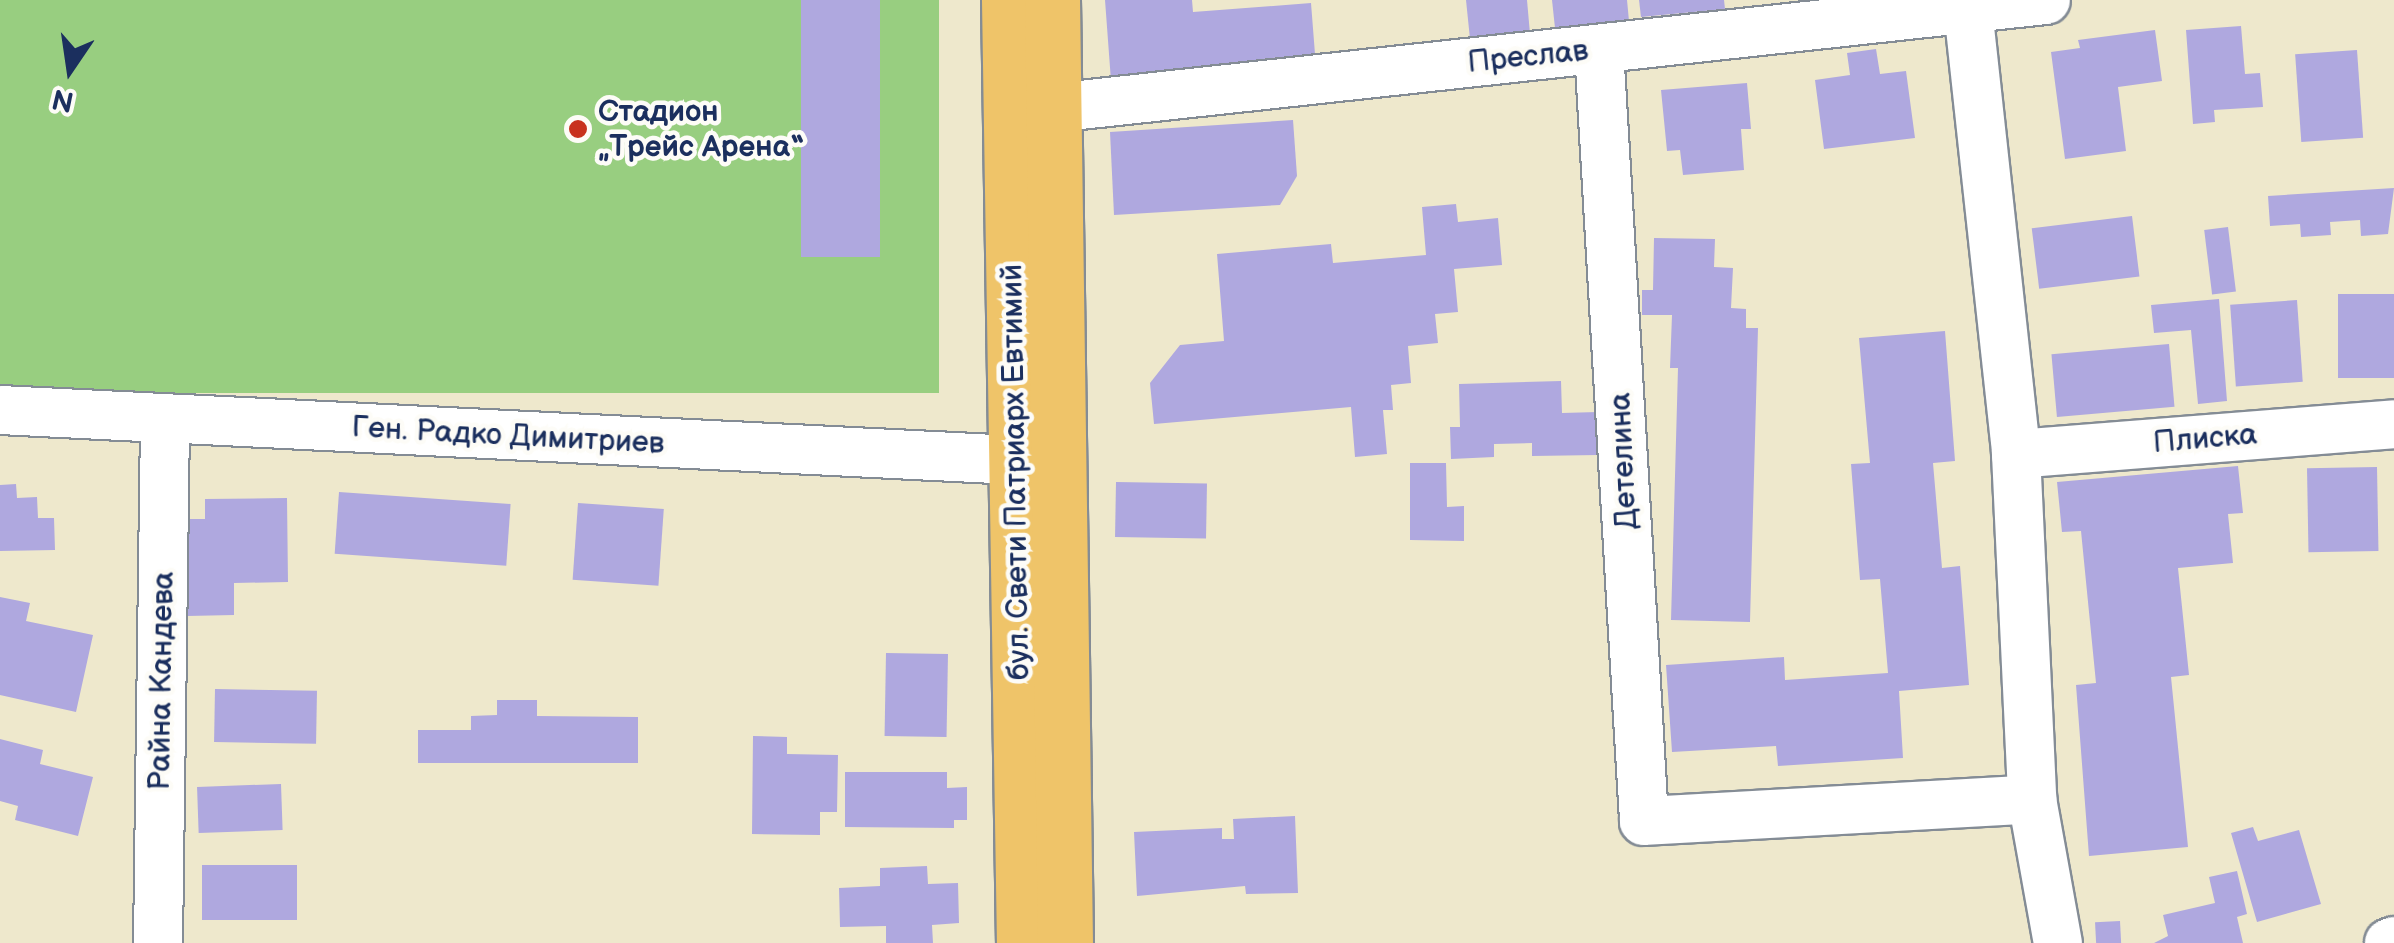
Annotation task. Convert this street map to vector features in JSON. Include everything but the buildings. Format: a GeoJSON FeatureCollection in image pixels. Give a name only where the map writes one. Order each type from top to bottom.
{"type":"FeatureCollection","features":[{"type":"Feature","properties":{"kind":"main road","name":"бул. Свети Патриарх Евтимий"},"geometry":{"type":"LineString","coordinates":[[1009,0],[1032,111],[1065,943]]}},
{"type":"Feature","properties":{"kind":"main road","name":"бул. Свети Патриарх Евтимий"},"geometry":{"type":"LineString","coordinates":[[1024,943],[1016,460],[1032,111],[1052,0]]}},
{"type":"Feature","properties":{"kind":"street","name":"Преслав"},"geometry":{"type":"LineString","coordinates":[[1032,111],[1599,50],[1968,5],[2046,0]]}},
{"type":"Feature","properties":{"kind":"street"},"geometry":{"type":"LineString","coordinates":[[1968,5],[2016,454],[2032,799],[2058,943]]}},
{"type":"Feature","properties":{"kind":"street","name":"Детелина"},"geometry":{"type":"LineString","coordinates":[[1599,50],[1644,821],[1695,814],[2032,799]]}},
{"type":"Feature","properties":{"kind":"street","name":"Ген. Радко Димитриев"},"geometry":{"type":"LineString","coordinates":[[0,410],[1016,460]]}},
{"type":"Feature","properties":{"kind":"street","name":"Райна Кандева"},"geometry":{"type":"LineString","coordinates":[[158,943],[166,420]]}},
{"type":"Feature","properties":{"kind":"street","name":"Плиска"},"geometry":{"type":"LineString","coordinates":[[2016,454],[2394,424]]}},
{"type":"Feature","properties":{"kind":"green space","name":"Стадион „Трейс Арена“"},"geometry":{"type":"Polygon","coordinates":[[[0,0],[939,0],[939,393],[0,393],[0,0]]]}},
{"type":"Feature","properties":{"kind":"place","name":"Стадион „Трейс Арена“"},"geometry":{"type":"Point","coordinates":[578,129]}}]}
